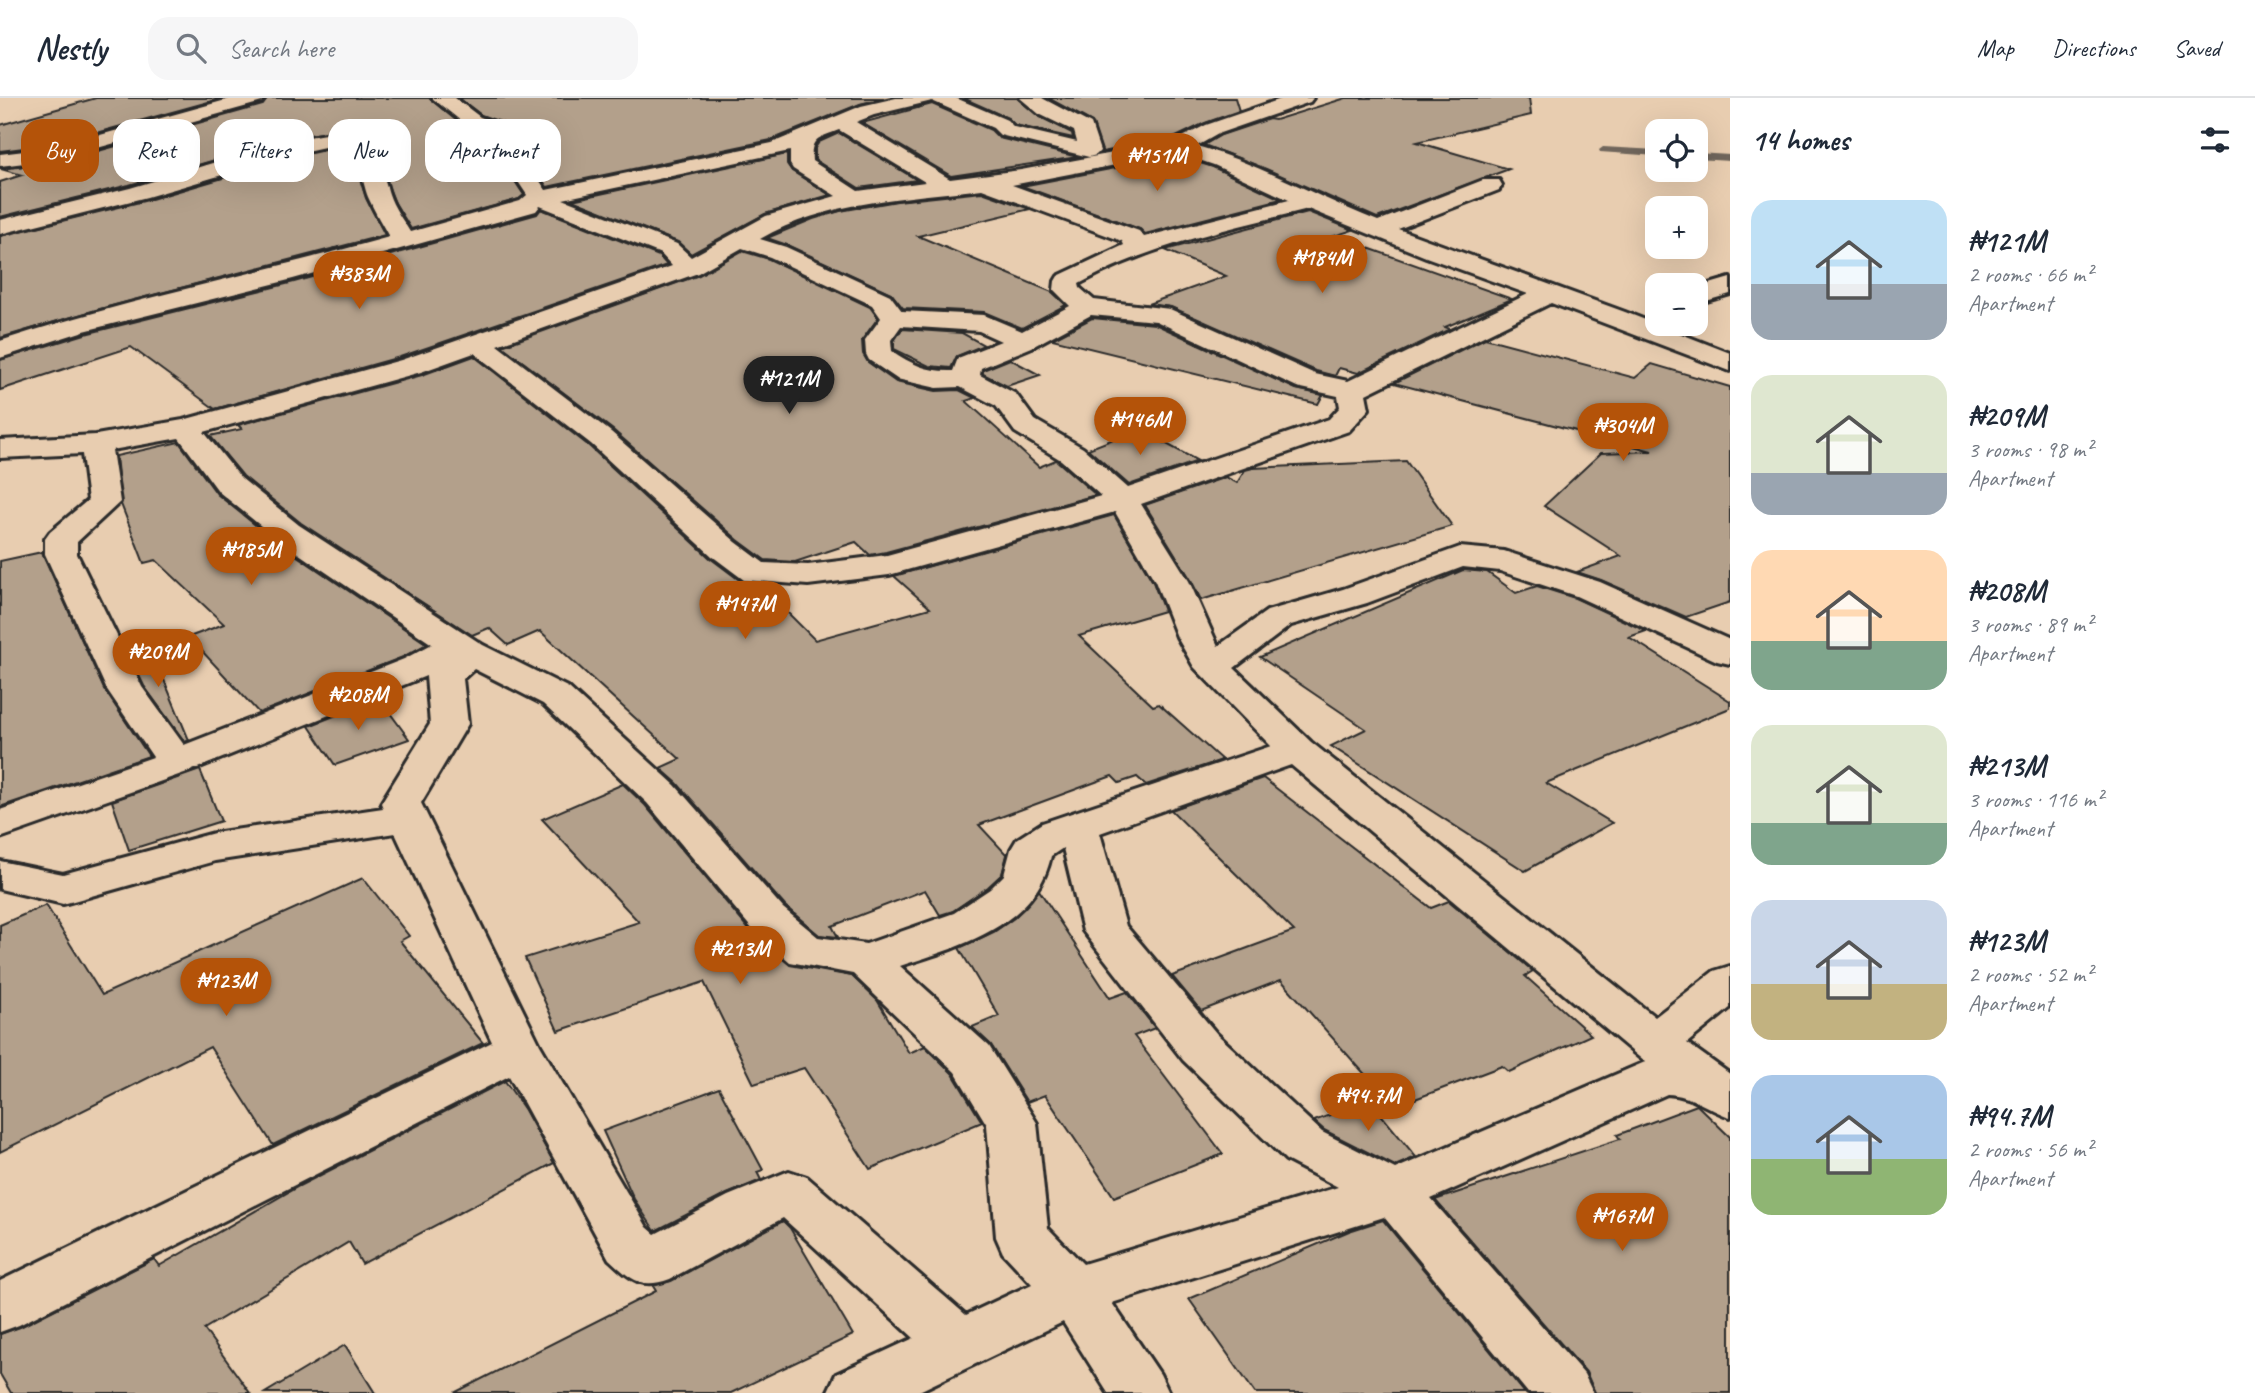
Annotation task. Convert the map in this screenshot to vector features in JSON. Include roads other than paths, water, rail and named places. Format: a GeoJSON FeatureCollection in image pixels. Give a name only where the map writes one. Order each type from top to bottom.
{"type":"FeatureCollection","features":[{"type":"Feature","properties":{"kind":"street"},"geometry":{"type":"LineString","coordinates":[[0,160],[58,153],[255,98]]}},
{"type":"Feature","properties":{"kind":"street"},"geometry":{"type":"LineString","coordinates":[[442,98],[473,121],[522,139],[520,168],[540,198],[669,249],[689,268]]}},
{"type":"Feature","properties":{"kind":"street"},"geometry":{"type":"LineString","coordinates":[[842,98],[868,110]]}},
{"type":"Feature","properties":{"kind":"street"},"geometry":{"type":"LineString","coordinates":[[854,198],[801,164],[800,148],[808,134],[868,110],[924,98]]}},
{"type":"Feature","properties":{"kind":"street"},"geometry":{"type":"LineString","coordinates":[[939,98],[1000,124],[1007,131],[1113,159]]}},
{"type":"Feature","properties":{"kind":"street"},"geometry":{"type":"LineString","coordinates":[[1030,98],[1046,110],[1084,128],[1089,151]]}},
{"type":"Feature","properties":{"kind":"street"},"geometry":{"type":"LineString","coordinates":[[0,449],[96,444],[186,428],[411,366],[689,268],[774,222],[854,198],[1021,177],[1180,147],[1213,130],[1301,98]]}},
{"type":"Feature","properties":{"kind":"street"},"geometry":{"type":"LineString","coordinates":[[841,122],[946,186]]}},
{"type":"Feature","properties":{"kind":"street"},"geometry":{"type":"LineString","coordinates":[[0,227],[139,192],[293,147],[352,138],[359,144],[377,186],[378,195],[403,241]]}},
{"type":"Feature","properties":{"kind":"street"},"geometry":{"type":"LineString","coordinates":[[0,351],[75,326],[284,274],[528,206],[532,200],[778,148],[806,139]]}},
{"type":"Feature","properties":{"kind":"street"},"geometry":{"type":"LineString","coordinates":[[1180,147],[1222,160],[1310,202],[1434,252],[1616,317],[1730,363]]}},
{"type":"Feature","properties":{"kind":"street"},"geometry":{"type":"LineString","coordinates":[[982,182],[1131,236],[1137,247]]}},
{"type":"Feature","properties":{"kind":"street"},"geometry":{"type":"LineString","coordinates":[[1378,229],[1491,185]]}},
{"type":"Feature","properties":{"kind":"street"},"geometry":{"type":"LineString","coordinates":[[1087,307],[1067,290],[1067,281],[1093,265],[1137,247],[1310,202]]}},
{"type":"Feature","properties":{"kind":"street"},"geometry":{"type":"LineString","coordinates":[[740,240],[778,252],[881,300],[894,318]]}},
{"type":"Feature","properties":{"kind":"street"},"geometry":{"type":"LineString","coordinates":[[1708,292],[1730,286]]}},
{"type":"Feature","properties":{"kind":"street"},"geometry":{"type":"LineString","coordinates":[[965,378],[968,364],[1023,341],[1087,307],[1161,314],[1307,381],[1351,390],[1551,293]]}},
{"type":"Feature","properties":{"kind":"street"},"geometry":{"type":"LineString","coordinates":[[1616,317],[1645,311]]}},
{"type":"Feature","properties":{"kind":"street"},"geometry":{"type":"LineString","coordinates":[[894,318],[984,323],[1023,341]]}},
{"type":"Feature","properties":{"kind":"street"},"geometry":{"type":"LineString","coordinates":[[894,318],[878,340],[879,354],[906,373],[937,380],[965,378],[1006,400],[1025,426],[1072,454],[1123,500],[1172,581],[1195,637],[1212,667],[1297,750],[1655,1043],[1713,1087]]}},
{"type":"Feature","properties":{"kind":"street"},"geometry":{"type":"LineString","coordinates":[[477,342],[601,438],[724,549],[756,573],[808,575],[889,565],[1123,500],[1339,425],[1355,409],[1351,390]]}},
{"type":"Feature","properties":{"kind":"street"},"geometry":{"type":"LineString","coordinates":[[186,428],[230,485],[288,532],[464,649],[556,696],[661,794],[768,919],[806,951],[866,960],[953,932],[990,911],[1022,883],[1032,849],[1057,833],[1297,750]]}},
{"type":"Feature","properties":{"kind":"street"},"geometry":{"type":"LineString","coordinates":[[96,444],[104,502],[61,538],[61,554],[82,605],[124,688],[176,762]]}},
{"type":"Feature","properties":{"kind":"street"},"geometry":{"type":"LineString","coordinates":[[1212,667],[1279,618],[1356,596],[1460,557],[1504,561],[1588,589],[1730,653]]}},
{"type":"Feature","properties":{"kind":"street"},"geometry":{"type":"LineString","coordinates":[[0,825],[176,762],[464,649]]}},
{"type":"Feature","properties":{"kind":"street"},"geometry":{"type":"LineString","coordinates":[[464,649],[444,677],[449,724],[401,803],[519,1050],[628,1243],[651,1263],[746,1211],[789,1192],[958,1343]]}},
{"type":"Feature","properties":{"kind":"street"},"geometry":{"type":"LineString","coordinates":[[0,875],[63,889],[214,847],[408,818]]}},
{"type":"Feature","properties":{"kind":"street"},"geometry":{"type":"LineString","coordinates":[[1078,827],[1105,931],[1200,1047],[1304,1146],[1394,1192],[1564,1393]]}},
{"type":"Feature","properties":{"kind":"street"},"geometry":{"type":"LineString","coordinates":[[866,960],[972,1059],[1012,1123],[1021,1237],[1073,1291],[1140,1393]]}},
{"type":"Feature","properties":{"kind":"street"},"geometry":{"type":"LineString","coordinates":[[1655,1043],[1730,983]]}},
{"type":"Feature","properties":{"kind":"street"},"geometry":{"type":"LineString","coordinates":[[0,1308],[519,1050]]}},
{"type":"Feature","properties":{"kind":"street"},"geometry":{"type":"LineString","coordinates":[[856,1393],[1073,1291],[1394,1192],[1663,1075],[1713,1087]]}},
{"type":"Feature","properties":{"kind":"waterway"},"geometry":{"type":"LineString","coordinates":[[1603,150],[1645,152]]}},
{"type":"Feature","properties":{"kind":"waterway"},"geometry":{"type":"LineString","coordinates":[[1708,157],[1730,158]]}}]}
